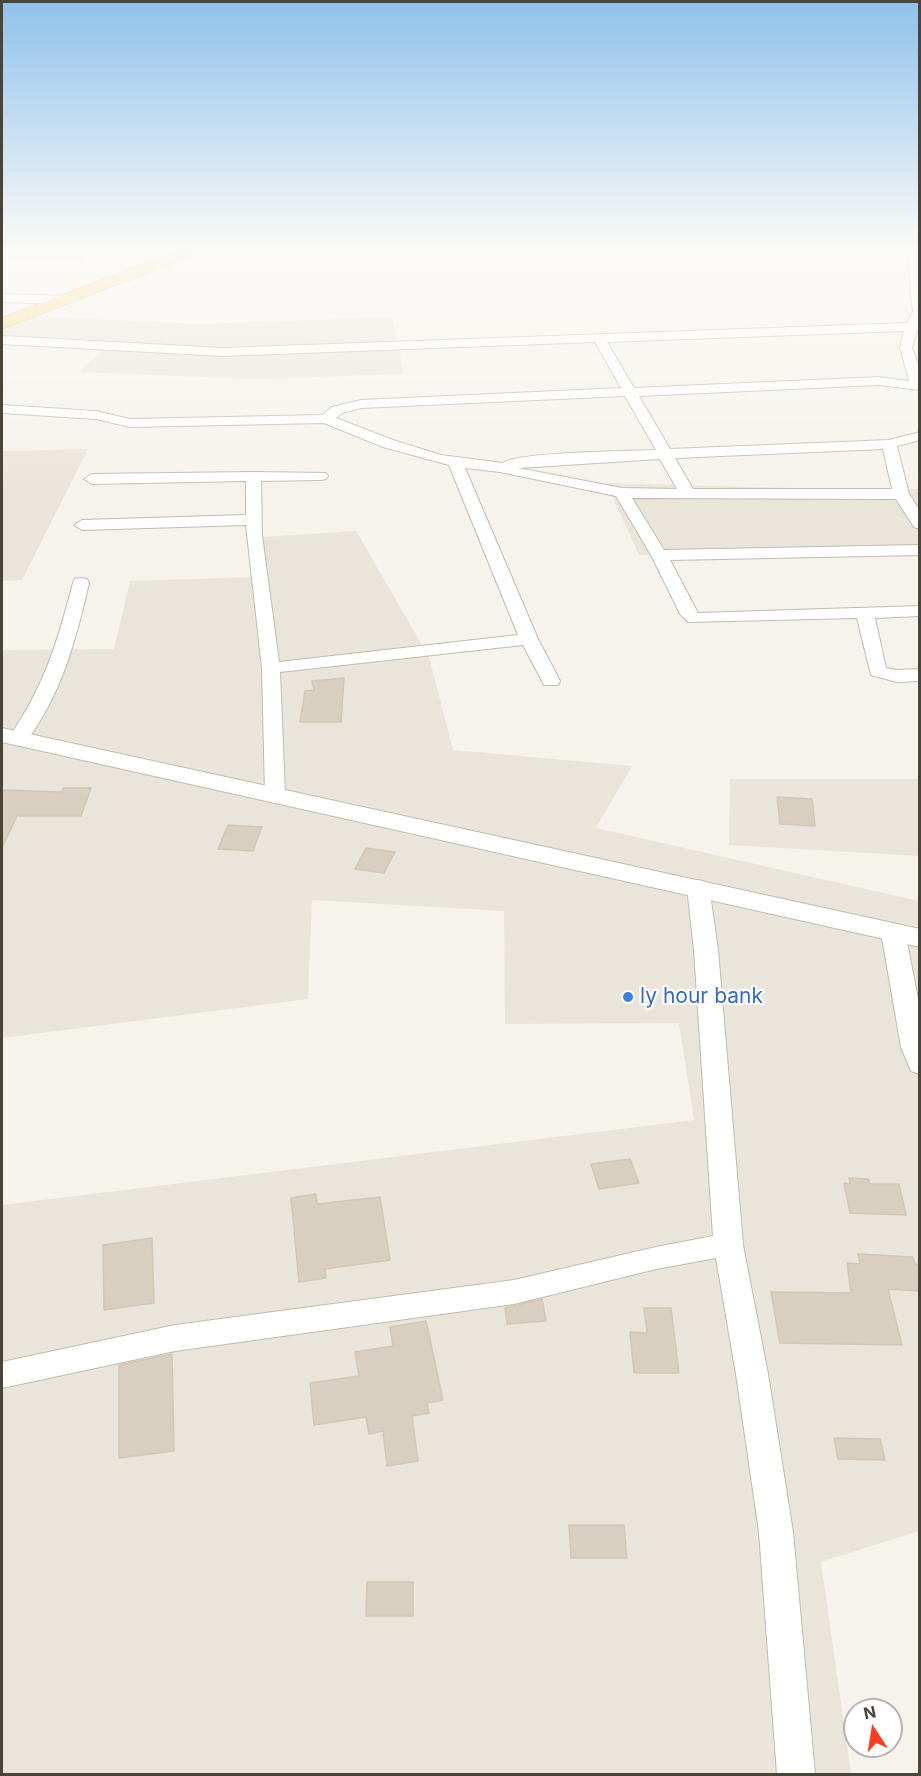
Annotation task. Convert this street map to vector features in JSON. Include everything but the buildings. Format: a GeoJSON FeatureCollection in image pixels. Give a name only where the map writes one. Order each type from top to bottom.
{"type":"FeatureCollection","features":[{"type":"Feature","properties":{"kind":"street"},"geometry":{"type":"LineString","coordinates":[[2,340],[223,352],[829,330]]}},
{"type":"Feature","properties":{"kind":"street"},"geometry":{"type":"LineString","coordinates":[[326,419],[337,410],[361,404],[879,381],[918,385],[906,346],[910,330]]}},
{"type":"Feature","properties":{"kind":"street"},"geometry":{"type":"LineString","coordinates":[[599,338],[688,494]]}},
{"type":"Feature","properties":{"kind":"street"},"geometry":{"type":"LineString","coordinates":[[2,409],[96,415],[130,423],[326,419],[362,435],[455,462],[502,466],[537,461],[889,444],[920,436]]}},
{"type":"Feature","properties":{"kind":"street"},"geometry":{"type":"LineString","coordinates":[[889,444],[901,494],[920,525]]}},
{"type":"Feature","properties":{"kind":"street"},"geometry":{"type":"LineString","coordinates":[[455,462],[529,639],[551,681]]}},
{"type":"Feature","properties":{"kind":"street"},"geometry":{"type":"LineString","coordinates":[[502,466],[516,472],[622,493],[901,494]]}},
{"type":"Feature","properties":{"kind":"street"},"geometry":{"type":"LineString","coordinates":[[253,476],[253,520],[271,668],[275,794]]}},
{"type":"Feature","properties":{"kind":"street"},"geometry":{"type":"LineString","coordinates":[[92,479],[321,476]]}},
{"type":"Feature","properties":{"kind":"street"},"geometry":{"type":"LineString","coordinates":[[622,493],[659,555],[689,614],[694,618],[920,611]]}},
{"type":"Feature","properties":{"kind":"street"},"geometry":{"type":"LineString","coordinates":[[82,525],[253,520]]}},
{"type":"Feature","properties":{"kind":"street"},"geometry":{"type":"LineString","coordinates":[[659,555],[920,550]]}},
{"type":"Feature","properties":{"kind":"street"},"geometry":{"type":"LineString","coordinates":[[81,583],[46,699],[20,730],[275,794],[920,938]]}},
{"type":"Feature","properties":{"kind":"street"},"geometry":{"type":"LineString","coordinates":[[866,613],[878,671],[897,676],[920,675]]}},
{"type":"Feature","properties":{"kind":"street"},"geometry":{"type":"LineString","coordinates":[[271,668],[529,639]]}},
{"type":"Feature","properties":{"kind":"street"},"geometry":{"type":"LineString","coordinates":[[698,887],[710,1005],[728,1245],[752,1374],[776,1532],[796,1774]]}},
{"type":"Feature","properties":{"kind":"street"},"geometry":{"type":"LineString","coordinates":[[893,932],[914,1047],[920,1065]]}},
{"type":"Feature","properties":{"kind":"street"},"geometry":{"type":"LineString","coordinates":[[2,1375],[175,1338],[514,1292],[656,1258],[728,1245]]}},
{"type":"Feature","properties":{"kind":"shaded area"},"geometry":{"type":"Polygon","coordinates":[[[2,330],[395,330],[404,374],[256,379],[78,372],[106,348],[2,343],[2,330]]]}},
{"type":"Feature","properties":{"kind":"shaded area"},"geometry":{"type":"Polygon","coordinates":[[[88,449],[22,580],[2,581],[2,451],[88,449]]]}},
{"type":"Feature","properties":{"kind":"shaded area"},"geometry":{"type":"Polygon","coordinates":[[[606,483],[869,490],[919,489],[919,550],[639,555],[606,483]]]}},
{"type":"Feature","properties":{"kind":"shaded area"},"geometry":{"type":"Polygon","coordinates":[[[356,531],[429,657],[453,750],[632,766],[596,828],[919,901],[919,1531],[821,1562],[843,1717],[843,1758],[849,1758],[851,1774],[2,1774],[2,1205],[694,1120],[679,1023],[505,1024],[504,911],[312,900],[308,999],[2,1038],[2,650],[114,649],[130,581],[254,577],[248,538],[356,531]]]}},
{"type":"Feature","properties":{"kind":"shaded area"},"geometry":{"type":"Polygon","coordinates":[[[730,779],[919,779],[919,856],[729,845],[730,779]]]}},
{"type":"Feature","properties":{"kind":"place","name":"ly hour bank"},"geometry":{"type":"Point","coordinates":[628,997]}}]}
